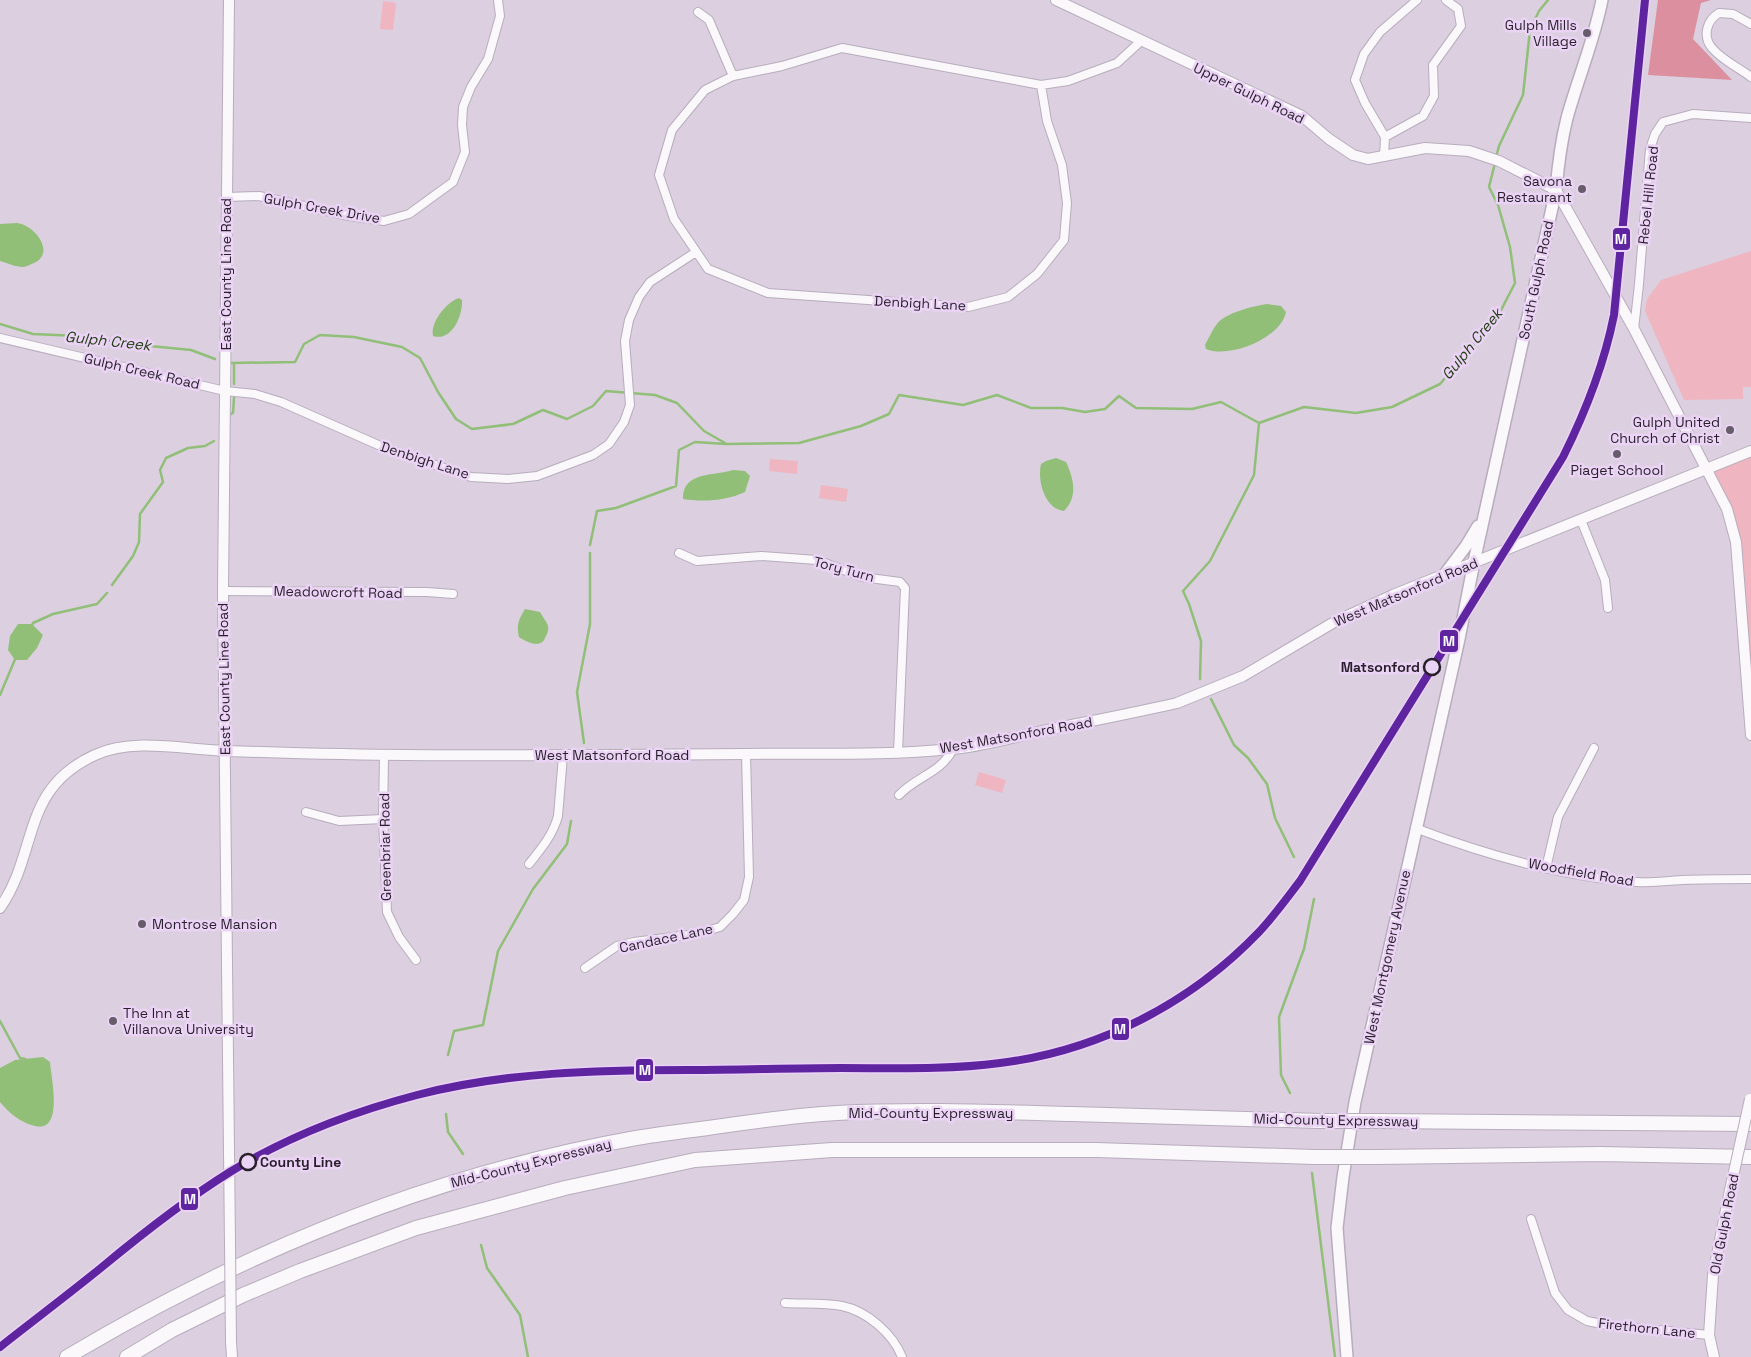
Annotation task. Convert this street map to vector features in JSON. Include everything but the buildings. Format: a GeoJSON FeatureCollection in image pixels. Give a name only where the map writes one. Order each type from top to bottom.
{"type":"FeatureCollection","features":[{"type":"Feature","properties":{"kind":"highway","name":"Mid-County Expressway"},"geometry":{"type":"LineString","coordinates":[[67,1357],[167,1300],[242,1263],[334,1223],[432,1189],[561,1154],[630,1139],[755,1121],[833,1113],[912,1110],[1320,1121],[1751,1124]]}},
{"type":"Feature","properties":{"kind":"highway"},"geometry":{"type":"LineString","coordinates":[[127,1357],[172,1330],[243,1295],[300,1271],[416,1228],[565,1188],[695,1160],[832,1150],[1096,1150],[1314,1157],[1600,1154],[1751,1157]]}},
{"type":"Feature","properties":{"kind":"main road","name":"South Gulph Road"},"geometry":{"type":"LineString","coordinates":[[1474,562],[1556,190],[1564,132],[1597,26],[1602,0]]}},
{"type":"Feature","properties":{"kind":"main road"},"geometry":{"type":"LineString","coordinates":[[1445,574],[1466,546],[1484,516]]}},
{"type":"Feature","properties":{"kind":"main road","name":"West Montgomery Avenue"},"geometry":{"type":"LineString","coordinates":[[1347,1357],[1337,1228],[1355,1102],[1459,639],[1474,562]]}},
{"type":"Feature","properties":{"kind":"street","name":"East County Line Road"},"geometry":{"type":"LineString","coordinates":[[228,0],[223,590],[226,1009],[232,1357]]}},
{"type":"Feature","properties":{"kind":"street","name":"Gulph Creek Drive"},"geometry":{"type":"LineString","coordinates":[[226,196],[260,196],[349,216],[384,221],[409,214],[453,182],[465,152],[462,125],[463,108],[471,87],[488,59],[500,16],[498,0]]}},
{"type":"Feature","properties":{"kind":"street","name":"Upper Gulph Road"},"geometry":{"type":"LineString","coordinates":[[1056,0],[1302,116],[1329,139],[1353,155],[1368,159],[1426,148],[1469,150],[1495,159],[1556,190]]}},
{"type":"Feature","properties":{"kind":"street"},"geometry":{"type":"LineString","coordinates":[[1384,157],[1384,136],[1365,103],[1355,80],[1364,54],[1380,32],[1417,0]]}},
{"type":"Feature","properties":{"kind":"street"},"geometry":{"type":"LineString","coordinates":[[1384,136],[1422,116],[1434,96],[1433,65],[1461,26],[1458,9],[1446,0]]}},
{"type":"Feature","properties":{"kind":"street"},"geometry":{"type":"LineString","coordinates":[[698,12],[709,20],[733,76]]}},
{"type":"Feature","properties":{"kind":"street"},"geometry":{"type":"LineString","coordinates":[[1751,24],[1733,14],[1719,13],[1707,26],[1711,47],[1751,77]]}},
{"type":"Feature","properties":{"kind":"street","name":"Denbigh Lane"},"geometry":{"type":"LineString","coordinates":[[1041,85],[1047,121],[1062,165],[1067,203],[1064,240],[1037,274],[1008,297],[968,307],[768,294],[708,268],[674,219],[659,175],[672,130],[705,90],[733,76],[782,66],[842,48],[1041,85],[1068,81],[1117,63],[1141,41]]}},
{"type":"Feature","properties":{"kind":"street","name":"Rebel Hill Road"},"geometry":{"type":"LineString","coordinates":[[1634,329],[1650,148],[1655,134],[1663,122],[1693,114],[1751,118]]}},
{"type":"Feature","properties":{"kind":"street"},"geometry":{"type":"LineString","coordinates":[[1556,190],[1634,329],[1727,509],[1736,542],[1751,735]]}},
{"type":"Feature","properties":{"kind":"street","name":"Denbigh Lane"},"geometry":{"type":"LineString","coordinates":[[225,391],[255,394],[281,402],[385,448],[471,477],[508,479],[537,476],[593,455],[609,444],[624,422],[630,405],[625,340],[629,320],[639,297],[650,282],[696,252]]}},
{"type":"Feature","properties":{"kind":"street","name":"Gulph Creek Road"},"geometry":{"type":"LineString","coordinates":[[0,338],[225,391]]}},
{"type":"Feature","properties":{"kind":"street","name":"West Matsonford Road"},"geometry":{"type":"LineString","coordinates":[[0,908],[15,880],[36,815],[44,798],[65,773],[93,756],[106,751],[144,746],[225,751],[384,755],[563,756],[898,752],[952,749],[1177,703],[1243,676],[1336,621],[1474,562],[1751,451]]}},
{"type":"Feature","properties":{"kind":"street"},"geometry":{"type":"LineString","coordinates":[[1581,520],[1605,580],[1608,608]]}},
{"type":"Feature","properties":{"kind":"street","name":"Tory Turn"},"geometry":{"type":"LineString","coordinates":[[679,553],[697,561],[760,556],[817,560],[862,577],[900,582],[905,588],[898,752]]}},
{"type":"Feature","properties":{"kind":"street","name":"Meadowcroft Road"},"geometry":{"type":"LineString","coordinates":[[223,590],[427,592],[453,594]]}},
{"type":"Feature","properties":{"kind":"street"},"geometry":{"type":"LineString","coordinates":[[1546,868],[1558,817],[1594,748]]}},
{"type":"Feature","properties":{"kind":"street"},"geometry":{"type":"LineString","coordinates":[[899,795],[916,780],[948,760],[952,749]]}},
{"type":"Feature","properties":{"kind":"street","name":"Candace Lane"},"geometry":{"type":"LineString","coordinates":[[585,968],[617,946],[696,934],[720,927],[744,900],[749,878],[746,754]]}},
{"type":"Feature","properties":{"kind":"street","name":"Greenbriar Road"},"geometry":{"type":"LineString","coordinates":[[384,755],[383,820],[387,912],[399,937],[416,960]]}},
{"type":"Feature","properties":{"kind":"street"},"geometry":{"type":"LineString","coordinates":[[529,864],[550,837],[556,825],[563,756]]}},
{"type":"Feature","properties":{"kind":"street"},"geometry":{"type":"LineString","coordinates":[[306,812],[338,820],[383,820]]}},
{"type":"Feature","properties":{"kind":"street","name":"Woodfield Road"},"geometry":{"type":"LineString","coordinates":[[1416,828],[1465,847],[1546,868],[1639,882],[1751,879]]}},
{"type":"Feature","properties":{"kind":"street","name":"Old Gulph Road"},"geometry":{"type":"LineString","coordinates":[[1714,1357],[1709,1335],[1713,1275],[1751,1095]]}},
{"type":"Feature","properties":{"kind":"street","name":"Firethorn Lane"},"geometry":{"type":"LineString","coordinates":[[1531,1219],[1556,1293],[1568,1310],[1587,1321],[1607,1325],[1709,1335]]}},
{"type":"Feature","properties":{"kind":"street"},"geometry":{"type":"LineString","coordinates":[[785,1303],[842,1306],[859,1312],[876,1323],[891,1338],[902,1357]]}},
{"type":"Feature","properties":{"kind":"shaded area"},"geometry":{"type":"Polygon","coordinates":[[[1658,0],[1711,0],[1701,3],[1693,39],[1732,80],[1648,75],[1658,0]]]}},
{"type":"Feature","properties":{"kind":"shaded area"},"geometry":{"type":"Polygon","coordinates":[[[383,1],[396,3],[393,30],[380,29],[383,1]]]}},
{"type":"Feature","properties":{"kind":"shaded area"},"geometry":{"type":"Polygon","coordinates":[[[17,223],[24,225],[36,234],[43,246],[43,253],[40,258],[24,267],[0,261],[0,224],[17,223]]]}},
{"type":"Feature","properties":{"kind":"shaded area"},"geometry":{"type":"Polygon","coordinates":[[[1751,251],[1751,387],[1743,387],[1743,399],[1684,400],[1645,311],[1647,299],[1661,280],[1751,251]]]}},
{"type":"Feature","properties":{"kind":"shaded area"},"geometry":{"type":"Polygon","coordinates":[[[459,298],[462,300],[461,313],[455,326],[446,335],[440,337],[433,336],[436,319],[444,308],[459,298]]]}},
{"type":"Feature","properties":{"kind":"shaded area"},"geometry":{"type":"Polygon","coordinates":[[[1267,304],[1281,306],[1286,312],[1275,330],[1265,338],[1241,349],[1216,351],[1206,349],[1205,345],[1221,320],[1254,306],[1267,304]]]}},
{"type":"Feature","properties":{"kind":"shaded area"},"geometry":{"type":"Polygon","coordinates":[[[1751,450],[1751,735],[1736,542],[1707,469],[1751,450]]]}},
{"type":"Feature","properties":{"kind":"shaded area"},"geometry":{"type":"Polygon","coordinates":[[[1056,458],[1066,462],[1073,481],[1073,494],[1064,511],[1057,509],[1047,500],[1040,478],[1041,464],[1056,458]]]}},
{"type":"Feature","properties":{"kind":"shaded area"},"geometry":{"type":"Polygon","coordinates":[[[770,459],[798,461],[797,474],[769,471],[770,459]]]}},
{"type":"Feature","properties":{"kind":"shaded area"},"geometry":{"type":"Polygon","coordinates":[[[733,470],[745,471],[750,476],[745,492],[714,500],[683,499],[684,490],[694,479],[733,470]]]}},
{"type":"Feature","properties":{"kind":"shaded area"},"geometry":{"type":"Polygon","coordinates":[[[821,485],[848,489],[846,502],[819,498],[821,485]]]}},
{"type":"Feature","properties":{"kind":"shaded area"},"geometry":{"type":"Polygon","coordinates":[[[525,609],[540,612],[547,624],[547,634],[540,643],[529,642],[519,637],[519,622],[525,609]]]}},
{"type":"Feature","properties":{"kind":"shaded area"},"geometry":{"type":"Polygon","coordinates":[[[18,624],[32,624],[43,635],[37,648],[27,660],[15,660],[8,650],[10,636],[18,624]]]}},
{"type":"Feature","properties":{"kind":"shaded area"},"geometry":{"type":"Polygon","coordinates":[[[979,772],[1006,780],[1002,793],[975,785],[979,772]]]}},
{"type":"Feature","properties":{"kind":"shaded area"},"geometry":{"type":"Polygon","coordinates":[[[43,1057],[50,1062],[54,1102],[53,1113],[50,1121],[44,1126],[35,1126],[25,1123],[16,1117],[0,1102],[0,1068],[15,1060],[43,1057]]]}},
{"type":"Feature","properties":{"kind":"waterway","name":"Gulph Creek"},"geometry":{"type":"LineString","coordinates":[[1496,157],[1499,146],[1523,95],[1530,30],[1539,11],[1548,0]]}},
{"type":"Feature","properties":{"kind":"waterway","name":"Gulph Creek"},"geometry":{"type":"LineString","coordinates":[[590,545],[597,511],[616,508],[676,486],[679,450],[695,442],[726,444],[799,443],[861,426],[889,414],[899,395],[963,405],[997,395],[1031,408],[1062,408],[1085,412],[1105,409],[1119,396],[1136,408],[1192,409],[1221,402],[1259,423],[1304,407],[1356,413],[1392,407],[1440,384],[1498,316],[1515,283],[1510,247],[1498,205],[1489,187],[1495,163]]}},
{"type":"Feature","properties":{"kind":"waterway","name":"Gulph Creek"},"geometry":{"type":"LineString","coordinates":[[0,324],[33,334],[79,336],[130,344],[191,350],[215,359]]}},
{"type":"Feature","properties":{"kind":"waterway","name":"Gulph Creek"},"geometry":{"type":"LineString","coordinates":[[230,363],[295,362],[304,344],[320,335],[354,337],[402,347],[420,358],[438,392],[456,419],[472,429],[513,424],[543,410],[567,419],[593,406],[606,391],[655,395],[677,403],[704,431],[725,443]]}},
{"type":"Feature","properties":{"kind":"waterway"},"geometry":{"type":"LineString","coordinates":[[234,364],[234,384]]}},
{"type":"Feature","properties":{"kind":"waterway"},"geometry":{"type":"LineString","coordinates":[[231,414],[233,413],[234,398]]}},
{"type":"Feature","properties":{"kind":"waterway"},"geometry":{"type":"LineString","coordinates":[[1200,679],[1201,641],[1183,591],[1210,561],[1254,475],[1259,423]]}},
{"type":"Feature","properties":{"kind":"waterway"},"geometry":{"type":"LineString","coordinates":[[112,585],[133,556],[139,542],[140,514],[163,482],[160,470],[166,458],[188,448],[205,446],[214,441]]}},
{"type":"Feature","properties":{"kind":"waterway"},"geometry":{"type":"LineString","coordinates":[[584,743],[577,692],[590,624],[590,553]]}},
{"type":"Feature","properties":{"kind":"waterway"},"geometry":{"type":"LineString","coordinates":[[32,626],[33,623],[53,614],[97,604],[107,593]]}},
{"type":"Feature","properties":{"kind":"waterway"},"geometry":{"type":"LineString","coordinates":[[0,695],[16,657]]}},
{"type":"Feature","properties":{"kind":"waterway"},"geometry":{"type":"LineString","coordinates":[[1211,699],[1234,745],[1248,758],[1267,784],[1275,818],[1294,857]]}},
{"type":"Feature","properties":{"kind":"waterway"},"geometry":{"type":"LineString","coordinates":[[448,1055],[454,1031],[483,1025],[498,951],[533,889],[567,844],[571,821]]}},
{"type":"Feature","properties":{"kind":"waterway"},"geometry":{"type":"LineString","coordinates":[[1290,1093],[1281,1075],[1279,1017],[1304,949],[1314,899]]}},
{"type":"Feature","properties":{"kind":"waterway"},"geometry":{"type":"LineString","coordinates":[[0,1021],[20,1058],[25,1059]]}},
{"type":"Feature","properties":{"kind":"waterway"},"geometry":{"type":"LineString","coordinates":[[446,1114],[448,1132],[463,1154]]}},
{"type":"Feature","properties":{"kind":"waterway"},"geometry":{"type":"LineString","coordinates":[[1312,1173],[1335,1357]]}},
{"type":"Feature","properties":{"kind":"waterway"},"geometry":{"type":"LineString","coordinates":[[481,1245],[487,1268],[520,1315],[528,1357]]}},
{"type":"Feature","properties":{"kind":"transit line","name":"M"},"geometry":{"type":"LineString","coordinates":[[0,1347],[149,1229],[230,1172],[297,1137],[368,1109],[450,1087],[484,1081],[552,1074],[620,1071],[940,1068],[1000,1063],[1037,1057],[1108,1035],[1141,1020],[1204,981],[1232,958],[1265,926],[1300,881],[1563,457],[1579,422],[1600,370],[1614,315],[1645,0]]}},
{"type":"Feature","properties":{"kind":"place","name":"Gulph Mills Village"},"geometry":{"type":"Point","coordinates":[1587,33]}},
{"type":"Feature","properties":{"kind":"place","name":"Savona Restaurant"},"geometry":{"type":"Point","coordinates":[1582,189]}},
{"type":"Feature","properties":{"kind":"place","name":"Gulph United Church of Christ"},"geometry":{"type":"Point","coordinates":[1730,430]}},
{"type":"Feature","properties":{"kind":"place","name":"Piaget School"},"geometry":{"type":"Point","coordinates":[1617,454]}},
{"type":"Feature","properties":{"kind":"place","name":"Matsonford"},"geometry":{"type":"Point","coordinates":[1432,667]}},
{"type":"Feature","properties":{"kind":"place","name":"Montrose Mansion"},"geometry":{"type":"Point","coordinates":[142,924]}},
{"type":"Feature","properties":{"kind":"place","name":"The Inn at Villanova University"},"geometry":{"type":"Point","coordinates":[113,1021]}},
{"type":"Feature","properties":{"kind":"place","name":"County Line"},"geometry":{"type":"Point","coordinates":[248,1162]}}]}
